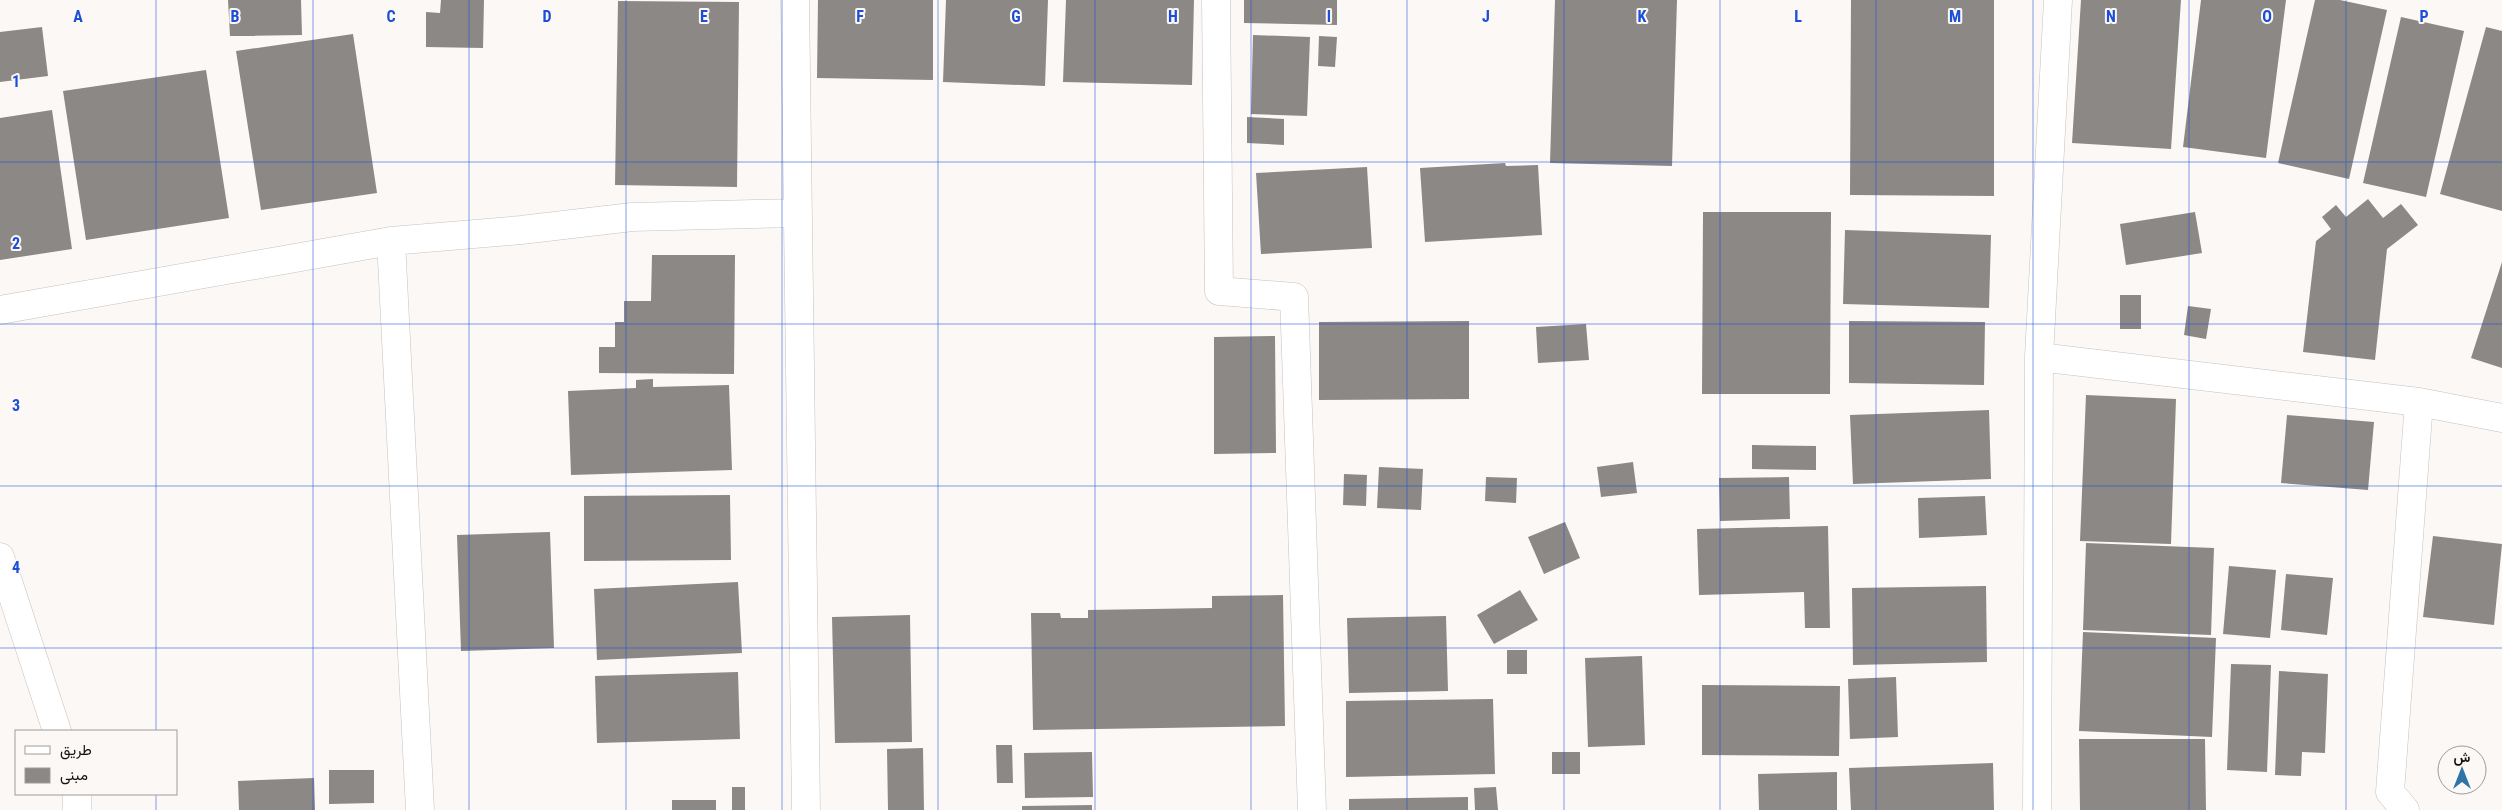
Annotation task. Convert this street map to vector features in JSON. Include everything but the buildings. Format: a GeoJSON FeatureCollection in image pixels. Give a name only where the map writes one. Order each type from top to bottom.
{"type":"FeatureCollection","features":[{"type":"Feature","properties":{"kind":"street"},"geometry":{"type":"LineString","coordinates":[[795,0],[806,810]]}},
{"type":"Feature","properties":{"kind":"street"},"geometry":{"type":"LineString","coordinates":[[1216,0],[1219,291],[1294,297],[1312,810]]}},
{"type":"Feature","properties":{"kind":"street"},"geometry":{"type":"LineString","coordinates":[[2037,810],[2039,357],[2058,0]]}},
{"type":"Feature","properties":{"kind":"street"},"geometry":{"type":"LineString","coordinates":[[0,310],[391,241],[521,230],[632,216],[797,214]]}},
{"type":"Feature","properties":{"kind":"street"},"geometry":{"type":"LineString","coordinates":[[391,241],[420,810]]}},
{"type":"Feature","properties":{"kind":"street"},"geometry":{"type":"LineString","coordinates":[[2039,357],[2419,402],[2502,418]]}},
{"type":"Feature","properties":{"kind":"street"},"geometry":{"type":"LineString","coordinates":[[2405,810],[2390,792],[2419,402]]}},
{"type":"Feature","properties":{"kind":"street"},"geometry":{"type":"LineString","coordinates":[[0,557],[56,730]]}},
{"type":"Feature","properties":{"kind":"street"},"geometry":{"type":"LineString","coordinates":[[77,795],[77,810]]}}]}
